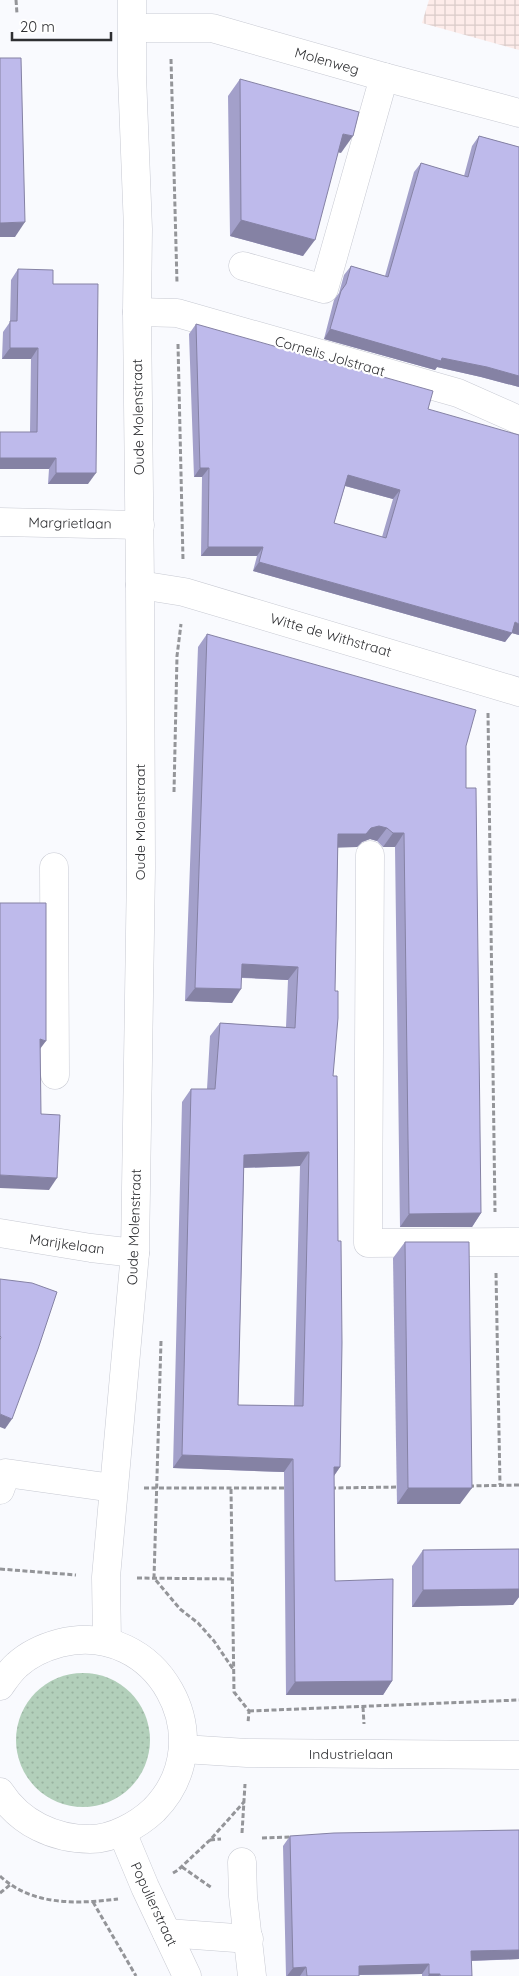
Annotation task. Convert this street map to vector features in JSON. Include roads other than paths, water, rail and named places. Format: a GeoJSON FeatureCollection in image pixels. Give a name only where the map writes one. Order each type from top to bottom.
{"type":"FeatureCollection","features":[{"type":"Feature","properties":{"kind":"street","name":"Oude Molenstraat"},"geometry":{"type":"LineString","coordinates":[[107,1642],[106,1577],[135,1253],[141,868],[138,229],[132,75],[132,0]]}},
{"type":"Feature","properties":{"kind":"street","name":"Molenweg"},"geometry":{"type":"LineString","coordinates":[[132,28],[212,28],[384,77],[519,112]]}},
{"type":"Feature","properties":{"kind":"street"},"geometry":{"type":"LineString","coordinates":[[243,266],[324,289],[384,77]]}},
{"type":"Feature","properties":{"kind":"street","name":"Cornelis Jolstraat"},"geometry":{"type":"LineString","coordinates":[[137,312],[177,313],[458,392],[519,420]]}},
{"type":"Feature","properties":{"kind":"street","name":"Margrietlaan"},"geometry":{"type":"LineString","coordinates":[[0,522],[140,525]]}},
{"type":"Feature","properties":{"kind":"street","name":"Witte de Withstraat"},"geometry":{"type":"LineString","coordinates":[[140,585],[184,592],[519,692]]}},
{"type":"Feature","properties":{"kind":"street"},"geometry":{"type":"LineString","coordinates":[[370,855],[368,1242],[507,1243]]}},
{"type":"Feature","properties":{"kind":"street"},"geometry":{"type":"LineString","coordinates":[[54,867],[54,1075]]}},
{"type":"Feature","properties":{"kind":"street","name":"Marijkelaan"},"geometry":{"type":"LineString","coordinates":[[0,1233],[91,1248],[135,1253]]}},
{"type":"Feature","properties":{"kind":"street"},"geometry":{"type":"LineString","coordinates":[[0,1490],[6,1473],[113,1488]]}},
{"type":"Feature","properties":{"kind":"street"},"geometry":{"type":"LineString","coordinates":[[0,1686],[17,1665],[44,1648],[75,1640],[107,1642],[134,1653],[156,1670],[172,1694],[182,1720],[183,1749],[177,1775],[164,1799],[146,1818],[122,1832],[92,1839],[61,1837],[33,1825],[2,1798]]}},
{"type":"Feature","properties":{"kind":"street","name":"Industrielaan"},"geometry":{"type":"LineString","coordinates":[[183,1749],[248,1753],[519,1755]]}},
{"type":"Feature","properties":{"kind":"street","name":"Populierstraat"},"geometry":{"type":"LineString","coordinates":[[122,1832],[145,1887],[187,1976]]}},
{"type":"Feature","properties":{"kind":"street"},"geometry":{"type":"LineString","coordinates":[[242,1850],[243,1896],[252,1976]]}},
{"type":"Feature","properties":{"kind":"street"},"geometry":{"type":"LineString","coordinates":[[167,1933],[249,1939]]}}]}
